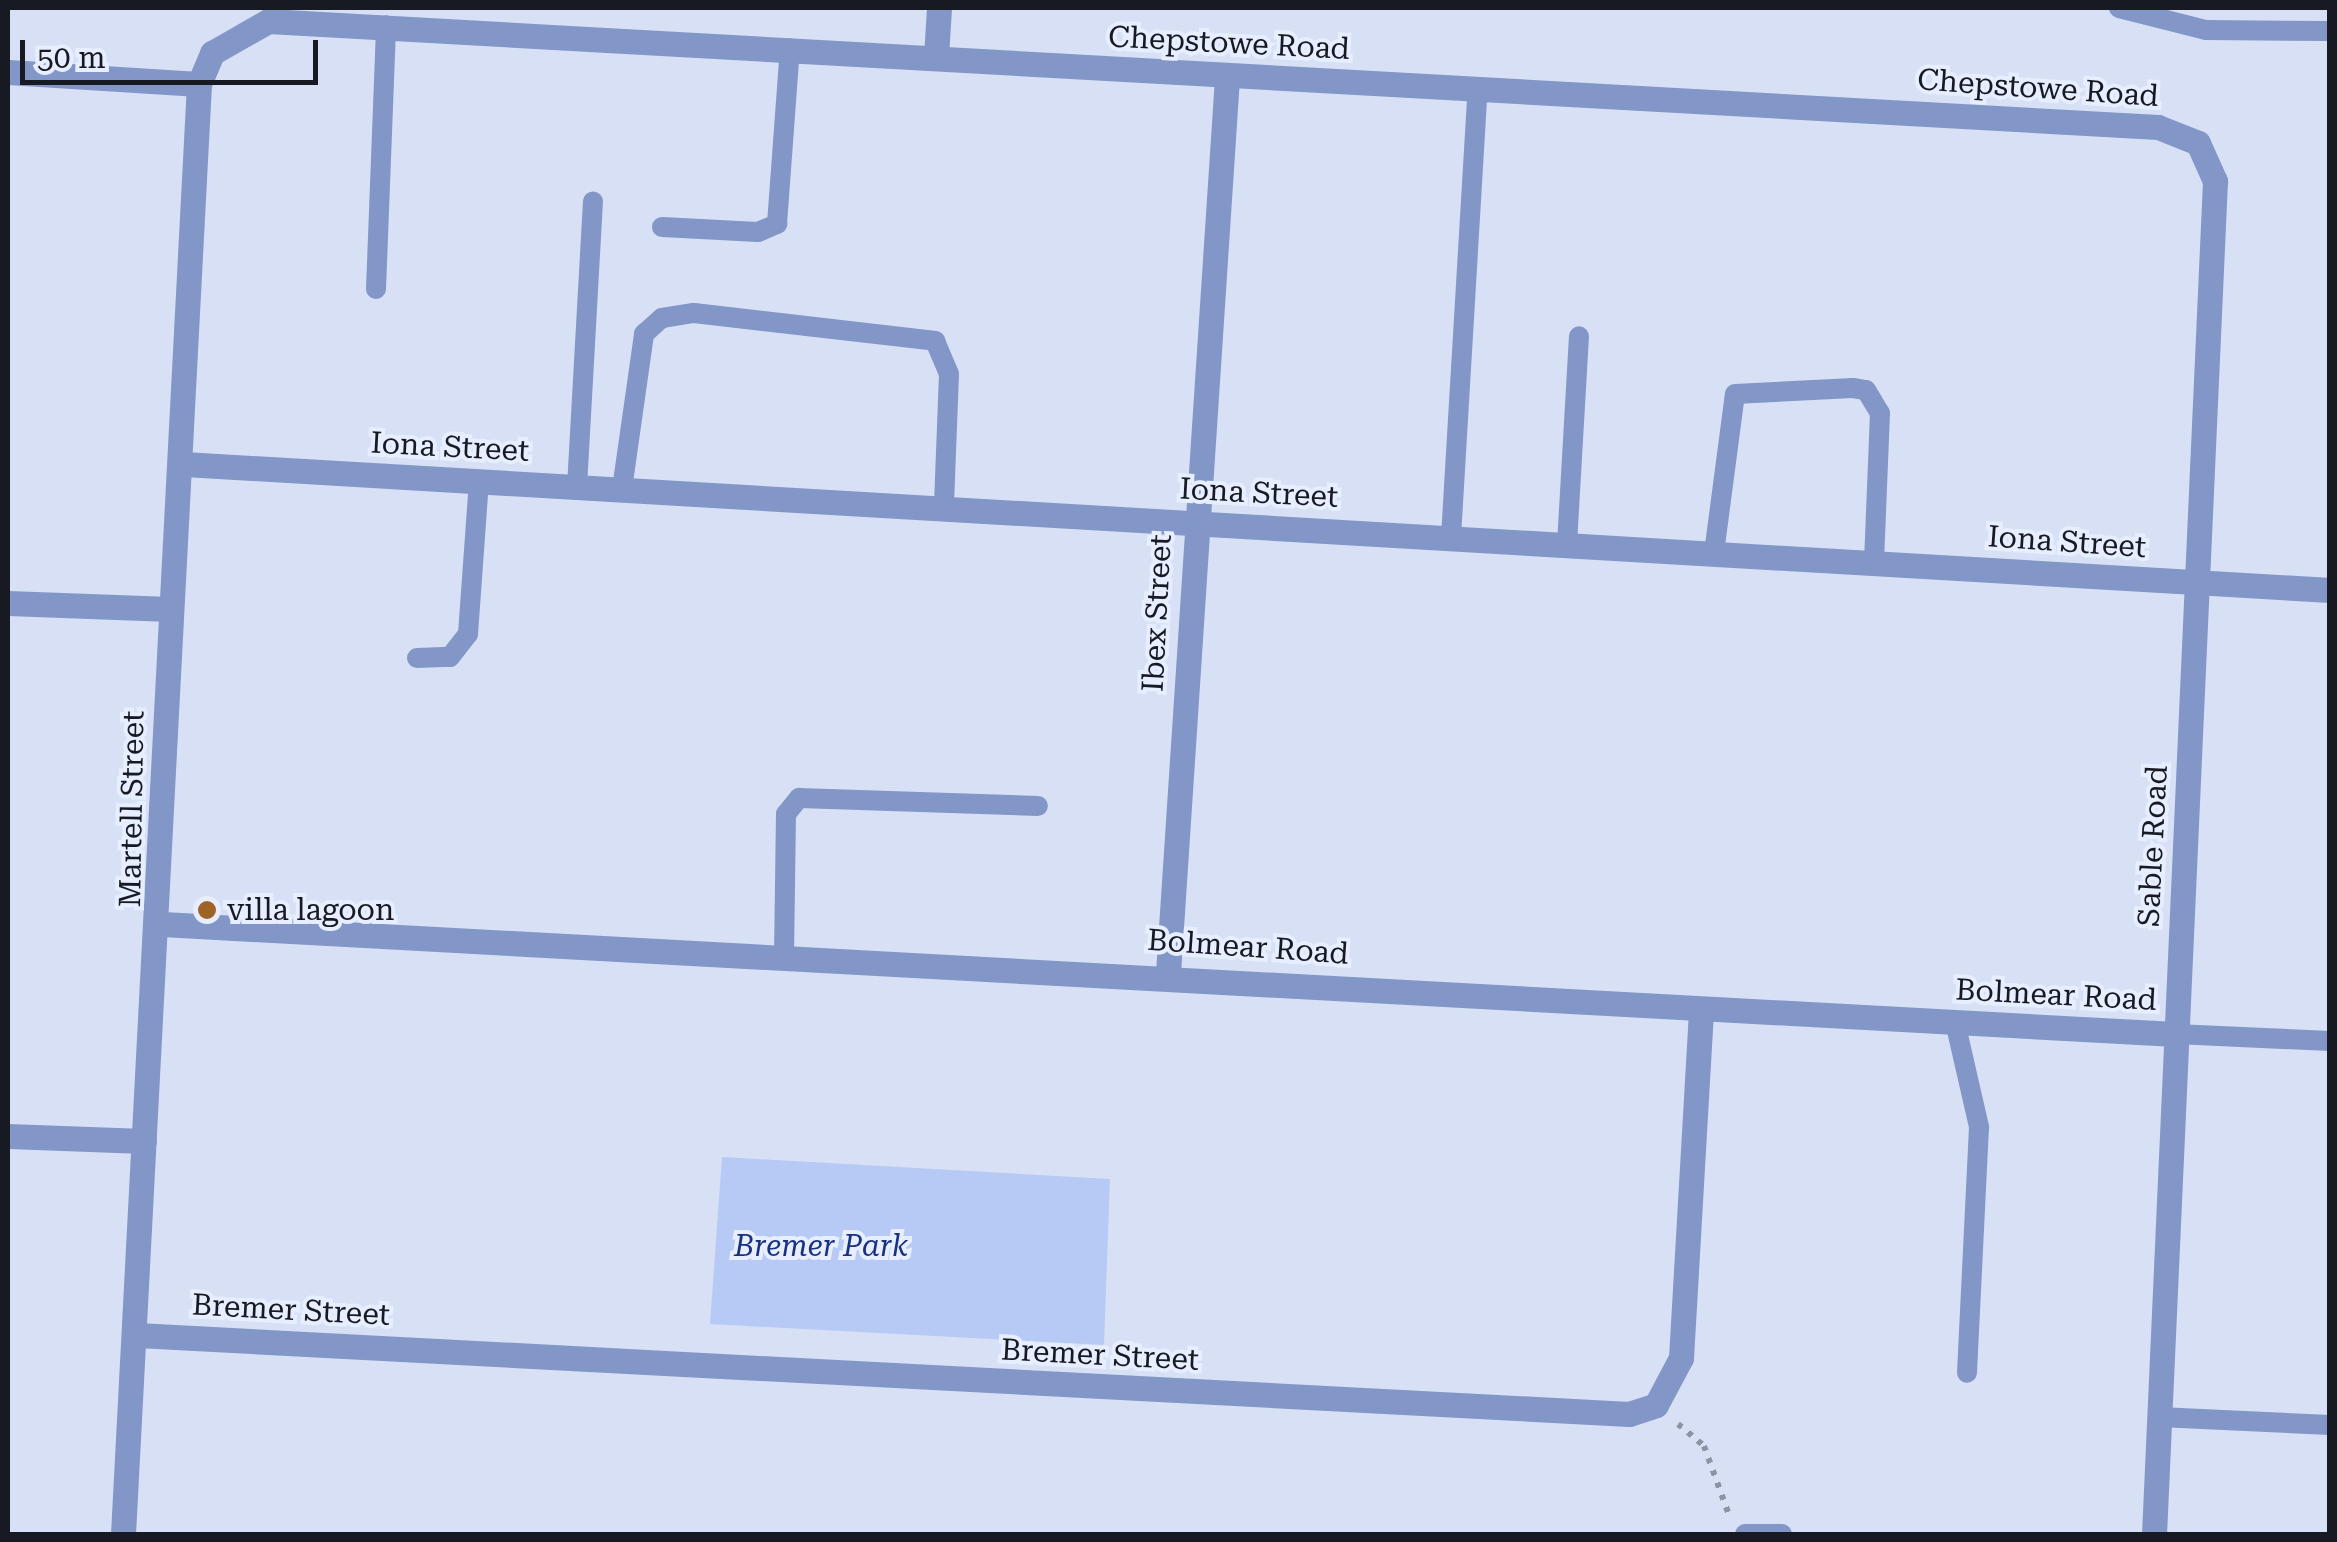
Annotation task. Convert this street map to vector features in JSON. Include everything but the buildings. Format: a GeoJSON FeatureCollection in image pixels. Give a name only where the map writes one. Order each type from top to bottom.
{"type":"FeatureCollection","features":[{"type":"Feature","properties":{"kind":"street"},"geometry":{"type":"LineString","coordinates":[[936,56],[939,8]]}},
{"type":"Feature","properties":{"kind":"street","name":"Chepstowe Road"},"geometry":{"type":"LineString","coordinates":[[200,84],[212,52],[268,21],[386,25],[936,56],[1227,77],[2158,126],[2183,132],[2211,161]]}},
{"type":"Feature","properties":{"kind":"street"},"geometry":{"type":"LineString","coordinates":[[8,72],[200,84]]}},
{"type":"Feature","properties":{"kind":"street","name":"Ibex Street"},"geometry":{"type":"LineString","coordinates":[[1168,973],[1227,77]]}},
{"type":"Feature","properties":{"kind":"street","name":"Martell Street"},"geometry":{"type":"LineString","coordinates":[[123,1534],[138,1334],[144,1141],[162,924],[170,609],[184,464],[200,84]]}},
{"type":"Feature","properties":{"kind":"street","name":"Sable Road"},"geometry":{"type":"LineString","coordinates":[[2154,1534],[2175,1034],[2200,583],[2211,161]]}},
{"type":"Feature","properties":{"kind":"street","name":"Iona Street"},"geometry":{"type":"LineString","coordinates":[[184,464],[2330,590]]}},
{"type":"Feature","properties":{"kind":"street"},"geometry":{"type":"LineString","coordinates":[[8,603],[170,609]]}},
{"type":"Feature","properties":{"kind":"street","name":"Bolmear Road"},"geometry":{"type":"LineString","coordinates":[[162,924],[1168,973],[1701,1010],[2175,1034]]}},
{"type":"Feature","properties":{"kind":"street"},"geometry":{"type":"LineString","coordinates":[[1656,1405],[1682,1358],[1701,1010]]}},
{"type":"Feature","properties":{"kind":"street"},"geometry":{"type":"LineString","coordinates":[[8,1136],[144,1141]]}},
{"type":"Feature","properties":{"kind":"street","name":"Bremer Street"},"geometry":{"type":"LineString","coordinates":[[138,1334],[1589,1414],[1656,1405]]}},
{"type":"Feature","properties":{"kind":"lane"},"geometry":{"type":"LineString","coordinates":[[2120,8],[2206,30],[2330,31]]}},
{"type":"Feature","properties":{"kind":"lane"},"geometry":{"type":"LineString","coordinates":[[376,290],[386,25]]}},
{"type":"Feature","properties":{"kind":"lane"},"geometry":{"type":"LineString","coordinates":[[662,227],[758,232],[778,224],[790,48]]}},
{"type":"Feature","properties":{"kind":"lane"},"geometry":{"type":"LineString","coordinates":[[1451,537],[1478,88]]}},
{"type":"Feature","properties":{"kind":"lane"},"geometry":{"type":"LineString","coordinates":[[577,487],[592,200]]}},
{"type":"Feature","properties":{"kind":"lane"},"geometry":{"type":"LineString","coordinates":[[622,489],[644,334],[662,318],[694,313],[935,341],[949,374],[944,507]]}},
{"type":"Feature","properties":{"kind":"lane"},"geometry":{"type":"LineString","coordinates":[[1566,544],[1579,336]]}},
{"type":"Feature","properties":{"kind":"lane"},"geometry":{"type":"LineString","coordinates":[[1714,553],[1735,394],[1853,388],[1866,390],[1880,413],[1874,563]]}},
{"type":"Feature","properties":{"kind":"lane"},"geometry":{"type":"LineString","coordinates":[[418,658],[450,656],[468,634],[479,481]]}},
{"type":"Feature","properties":{"kind":"lane"},"geometry":{"type":"LineString","coordinates":[[784,956],[786,814],[799,798],[1038,806]]}},
{"type":"Feature","properties":{"kind":"lane"},"geometry":{"type":"LineString","coordinates":[[1955,1022],[1978,1128],[1967,1373]]}},
{"type":"Feature","properties":{"kind":"lane","name":"Bolmear Road"},"geometry":{"type":"LineString","coordinates":[[2175,1034],[2330,1042]]}},
{"type":"Feature","properties":{"kind":"lane"},"geometry":{"type":"LineString","coordinates":[[2159,1417],[2330,1425]]}},
{"type":"Feature","properties":{"kind":"lane"},"geometry":{"type":"LineString","coordinates":[[1745,1534],[1782,1534]]}},
{"type":"Feature","properties":{"kind":"path"},"geometry":{"type":"LineString","coordinates":[[1656,1405],[1704,1446],[1737,1534]]}},
{"type":"Feature","properties":{"kind":"green space","name":"Bremer Park"},"geometry":{"type":"Polygon","coordinates":[[[722,1157],[1110,1179],[1104,1345],[710,1324],[722,1157]]]}},
{"type":"Feature","properties":{"kind":"place","name":"villa lagoon"},"geometry":{"type":"Point","coordinates":[207,910]}}]}
